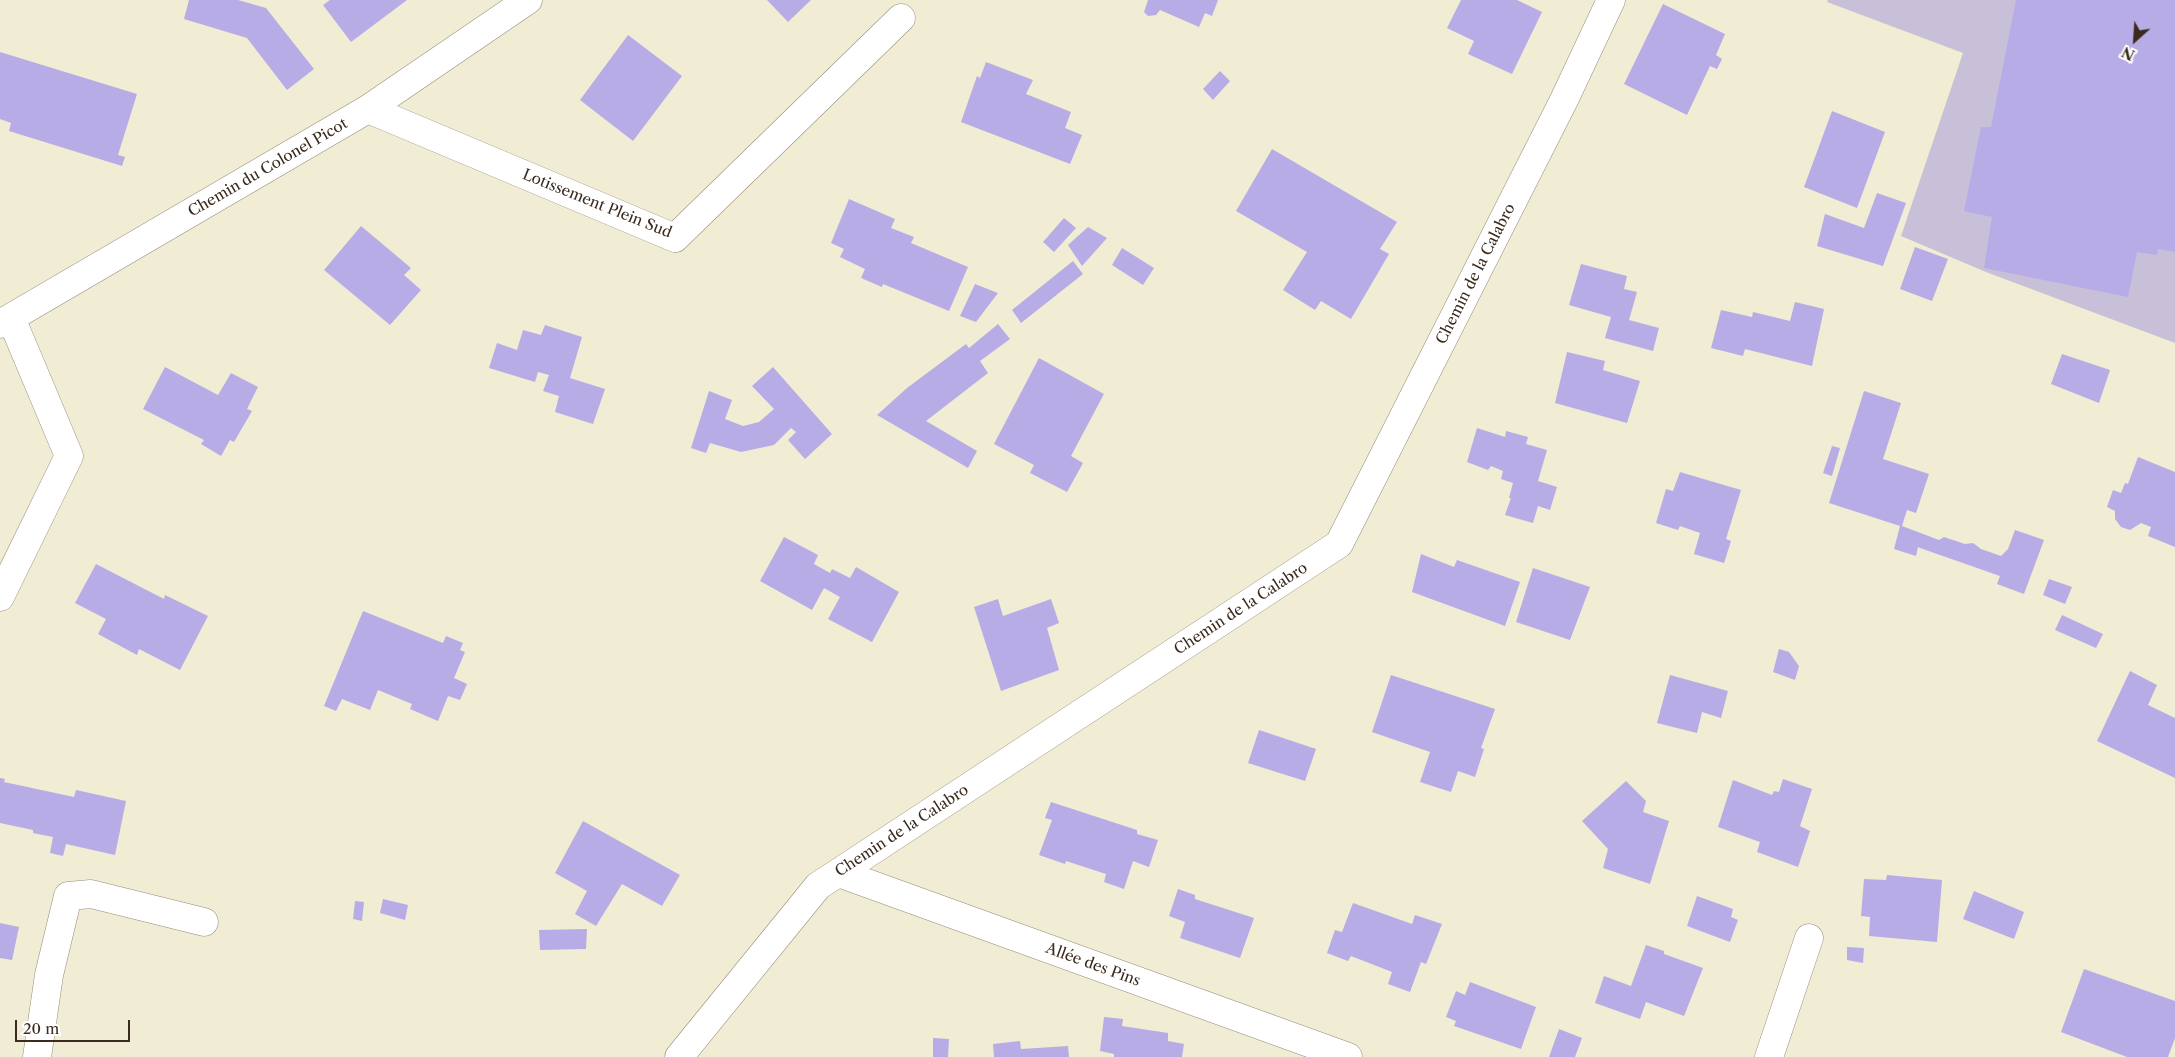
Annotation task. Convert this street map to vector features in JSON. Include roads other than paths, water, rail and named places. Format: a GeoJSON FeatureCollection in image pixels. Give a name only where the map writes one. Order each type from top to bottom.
{"type":"FeatureCollection","features":[{"type":"Feature","properties":{"kind":"street","name":"Chemin du Colonel Picot"},"geometry":{"type":"LineString","coordinates":[[5,321],[368,109],[528,0]]}},
{"type":"Feature","properties":{"kind":"street","name":"Chemin de la Calabro"},"geometry":{"type":"LineString","coordinates":[[678,1057],[818,886],[1339,544],[1564,100],[1611,0]]}},
{"type":"Feature","properties":{"kind":"street","name":"Lotissement Plein Sud"},"geometry":{"type":"LineString","coordinates":[[368,109],[675,238],[901,18]]}},
{"type":"Feature","properties":{"kind":"street"},"geometry":{"type":"LineString","coordinates":[[0,597],[69,456],[5,321]]}},
{"type":"Feature","properties":{"kind":"street","name":"Allée des Pins"},"geometry":{"type":"LineString","coordinates":[[839,872],[1315,1051],[1348,1057]]}},
{"type":"Feature","properties":{"kind":"street"},"geometry":{"type":"LineString","coordinates":[[36,1057],[49,976],[68,896],[91,894],[204,922]]}},
{"type":"Feature","properties":{"kind":"street"},"geometry":{"type":"LineString","coordinates":[[1769,1057],[1809,938]]}}]}
